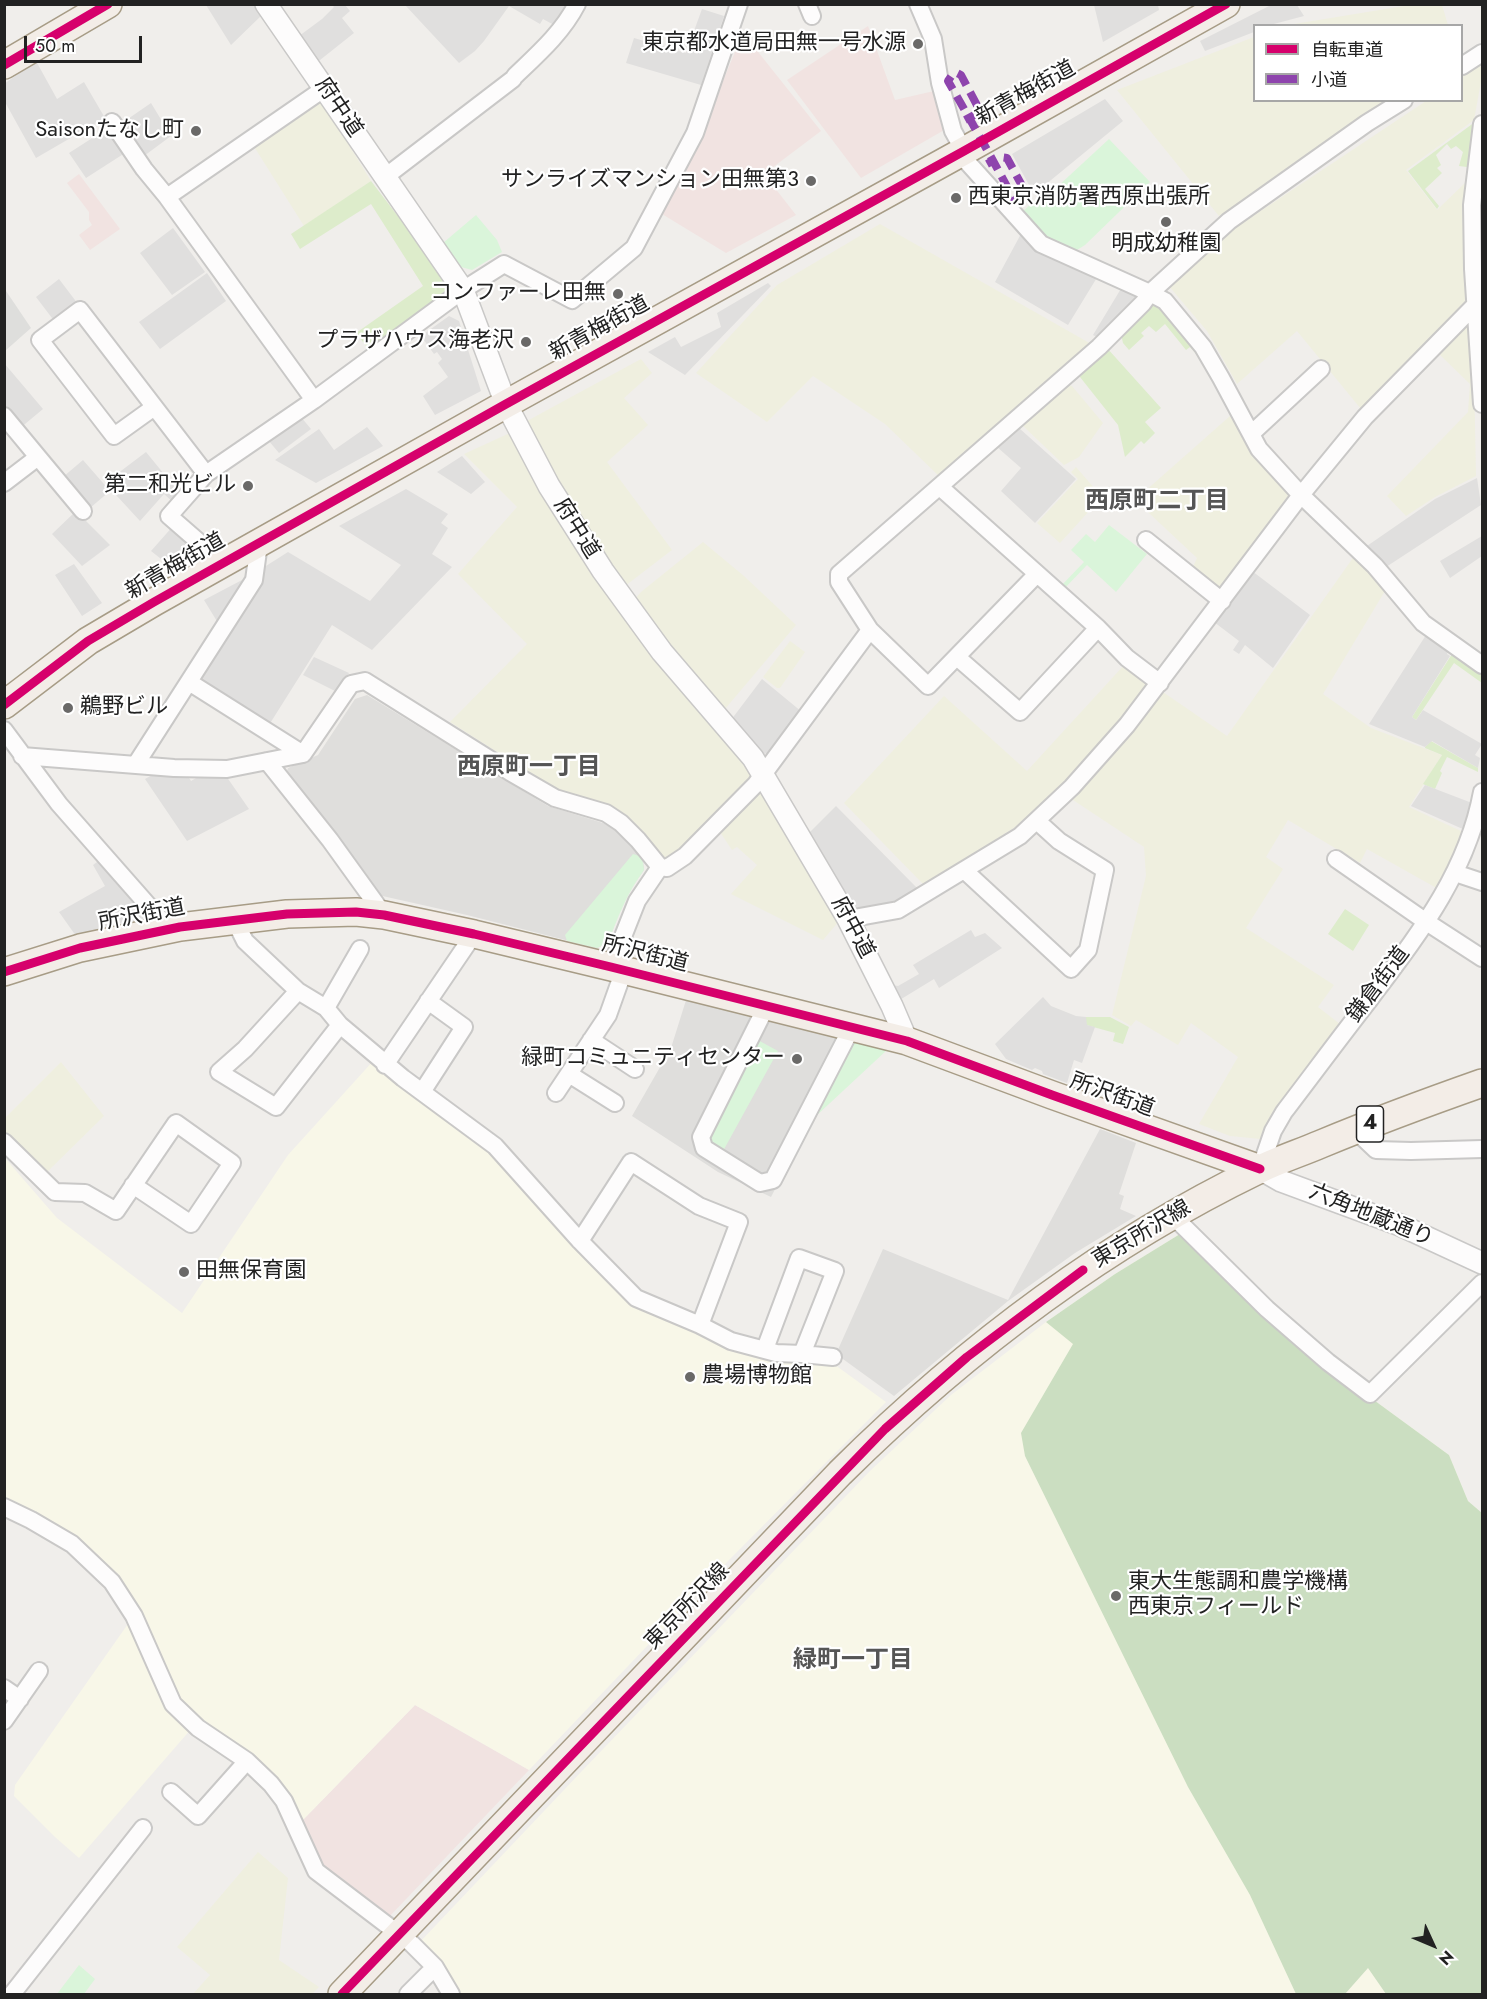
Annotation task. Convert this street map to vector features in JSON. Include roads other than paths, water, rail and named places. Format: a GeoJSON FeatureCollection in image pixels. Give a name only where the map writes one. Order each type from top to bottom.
{"type":"FeatureCollection","features":[{"type":"Feature","properties":{"kind":"main road","name":"新青梅街道"},"geometry":{"type":"LineString","coordinates":[[4,705],[88,641],[223,562],[962,153],[1226,4]]}},
{"type":"Feature","properties":{"kind":"main road"},"geometry":{"type":"LineString","coordinates":[[4,65],[104,6]]}},
{"type":"Feature","properties":{"kind":"main road","name":"所沢街道"},"geometry":{"type":"LineString","coordinates":[[4,972],[80,948],[169,929],[234,919],[318,912],[384,915],[617,968],[907,1041],[1260,1169]]}},
{"type":"Feature","properties":{"kind":"main road","name":"4"},"geometry":{"type":"LineString","coordinates":[[1260,1169],[1355,1130],[1482,1083]]}},
{"type":"Feature","properties":{"kind":"main road","name":"東京所沢線"},"geometry":{"type":"LineString","coordinates":[[342,1995],[885,1429],[967,1357],[1043,1298],[1124,1243],[1260,1169]]}},
{"type":"Feature","properties":{"kind":"street","name":"府中道"},"geometry":{"type":"LineString","coordinates":[[266,4],[463,290],[506,404],[549,486],[603,571],[662,652],[740,742],[763,775],[848,919],[907,1041]]}},
{"type":"Feature","properties":{"kind":"street"},"geometry":{"type":"LineString","coordinates":[[385,177],[514,77],[558,33],[577,4]]}},
{"type":"Feature","properties":{"kind":"street"},"geometry":{"type":"LineString","coordinates":[[223,562],[170,516],[206,474],[314,400],[463,290],[504,264],[572,300],[634,248],[694,132],[739,4]]}},
{"type":"Feature","properties":{"kind":"street"},"geometry":{"type":"LineString","coordinates":[[918,4],[933,39],[940,83],[953,131],[962,153],[1041,244],[1165,301],[1203,347],[1259,449],[1301,495],[1375,566],[1423,623],[1482,665]]}},
{"type":"Feature","properties":{"kind":"street"},"geometry":{"type":"LineString","coordinates":[[1463,65],[1482,53]]}},
{"type":"Feature","properties":{"kind":"street"},"geometry":{"type":"LineString","coordinates":[[167,197],[325,88]]}},
{"type":"Feature","properties":{"kind":"street"},"geometry":{"type":"LineString","coordinates":[[1037,574],[958,658],[928,686],[870,630],[839,582],[839,574],[1099,348],[1150,293],[1229,220],[1367,123],[1401,102]]}},
{"type":"Feature","properties":{"kind":"street"},"geometry":{"type":"LineString","coordinates":[[112,122],[314,400]]}},
{"type":"Feature","properties":{"kind":"street"},"geometry":{"type":"LineString","coordinates":[[1482,124],[1477,198],[1476,303],[1482,404]]}},
{"type":"Feature","properties":{"kind":"street"},"geometry":{"type":"LineString","coordinates":[[848,919],[898,910],[1020,836],[1072,787],[1127,725],[1301,495],[1365,417],[1476,303]]}},
{"type":"Feature","properties":{"kind":"street"},"geometry":{"type":"LineString","coordinates":[[153,408],[114,435],[40,340],[80,310],[153,408],[206,474]]}},
{"type":"Feature","properties":{"kind":"street"},"geometry":{"type":"LineString","coordinates":[[1251,434],[1321,369]]}},
{"type":"Feature","properties":{"kind":"street"},"geometry":{"type":"LineString","coordinates":[[4,416],[83,511]]}},
{"type":"Feature","properties":{"kind":"street"},"geometry":{"type":"LineString","coordinates":[[4,483],[38,458]]}},
{"type":"Feature","properties":{"kind":"street"},"geometry":{"type":"LineString","coordinates":[[940,487],[1098,628],[1127,658],[1160,683]]}},
{"type":"Feature","properties":{"kind":"street"},"geometry":{"type":"LineString","coordinates":[[1146,540],[1222,601]]}},
{"type":"Feature","properties":{"kind":"street"},"geometry":{"type":"LineString","coordinates":[[136,764],[254,580],[259,544]]}},
{"type":"Feature","properties":{"kind":"street"},"geometry":{"type":"LineString","coordinates":[[958,658],[1020,712],[1098,628]]}},
{"type":"Feature","properties":{"kind":"street"},"geometry":{"type":"LineString","coordinates":[[22,756],[174,768],[227,769],[303,754],[351,684],[365,681],[555,798],[606,813],[638,840],[660,867],[667,868],[685,856],[763,775],[870,630]]}},
{"type":"Feature","properties":{"kind":"street"},"geometry":{"type":"LineString","coordinates":[[189,682],[303,754]]}},
{"type":"Feature","properties":{"kind":"street"},"geometry":{"type":"LineString","coordinates":[[4,729],[59,804],[169,929]]}},
{"type":"Feature","properties":{"kind":"street"},"geometry":{"type":"LineString","coordinates":[[267,761],[330,840],[384,915]]}},
{"type":"Feature","properties":{"kind":"street","name":"鎌倉街道"},"geometry":{"type":"LineString","coordinates":[[1260,1169],[1274,1131],[1284,1112],[1406,951],[1455,873],[1471,835],[1482,800]]}},
{"type":"Feature","properties":{"kind":"street"},"geometry":{"type":"LineString","coordinates":[[964,870],[1071,969],[1088,950],[1106,870],[1059,841],[1036,821]]}},
{"type":"Feature","properties":{"kind":"street"},"geometry":{"type":"LineString","coordinates":[[1336,859],[1482,958]]}},
{"type":"Feature","properties":{"kind":"street"},"geometry":{"type":"LineString","coordinates":[[556,1093],[608,1015],[617,968],[637,902],[660,867]]}},
{"type":"Feature","properties":{"kind":"street"},"geometry":{"type":"LineString","coordinates":[[1455,873],[1482,882]]}},
{"type":"Feature","properties":{"kind":"street"},"geometry":{"type":"LineString","coordinates":[[234,919],[245,941],[298,991],[326,1008],[340,1025],[386,1065],[495,1146],[580,1241],[636,1298],[731,1341],[776,1353],[833,1357]]}},
{"type":"Feature","properties":{"kind":"street"},"geometry":{"type":"LineString","coordinates":[[386,1065],[474,934]]}},
{"type":"Feature","properties":{"kind":"street"},"geometry":{"type":"LineString","coordinates":[[326,1008],[360,949]]}},
{"type":"Feature","properties":{"kind":"street"},"geometry":{"type":"LineString","coordinates":[[298,991],[245,1049],[219,1072],[276,1107],[340,1025]]}},
{"type":"Feature","properties":{"kind":"street"},"geometry":{"type":"LineString","coordinates":[[422,1092],[464,1027],[428,1001]]}},
{"type":"Feature","properties":{"kind":"street"},"geometry":{"type":"LineString","coordinates":[[767,1005],[701,1137],[705,1148],[760,1182],[773,1180],[852,1027]]}},
{"type":"Feature","properties":{"kind":"street"},"geometry":{"type":"LineString","coordinates":[[591,1040],[635,1069]]}},
{"type":"Feature","properties":{"kind":"street"},"geometry":{"type":"LineString","coordinates":[[569,1074],[615,1103]]}},
{"type":"Feature","properties":{"kind":"street"},"geometry":{"type":"LineString","coordinates":[[4,1142],[55,1192],[85,1193],[116,1211],[133,1185],[176,1123],[232,1163],[191,1224],[133,1185]]}},
{"type":"Feature","properties":{"kind":"street"},"geometry":{"type":"LineString","coordinates":[[1355,1130],[1376,1150],[1482,1149]]}},
{"type":"Feature","properties":{"kind":"street"},"geometry":{"type":"LineString","coordinates":[[580,1241],[632,1162],[699,1206],[739,1222],[700,1325]]}},
{"type":"Feature","properties":{"kind":"street","name":"六角地蔵通り"},"geometry":{"type":"LineString","coordinates":[[1260,1169],[1281,1181],[1400,1225],[1482,1263]]}},
{"type":"Feature","properties":{"kind":"street"},"geometry":{"type":"LineString","coordinates":[[1172,1215],[1268,1309],[1328,1362],[1370,1394],[1482,1283]]}},
{"type":"Feature","properties":{"kind":"street"},"geometry":{"type":"LineString","coordinates":[[765,1349],[800,1258],[835,1271],[802,1354]]}},
{"type":"Feature","properties":{"kind":"street"},"geometry":{"type":"LineString","coordinates":[[4,1507],[72,1544],[112,1582],[134,1616],[173,1704],[198,1728],[247,1761],[271,1784],[284,1801],[316,1871],[362,1908],[400,1934],[435,1966],[451,1995]]}},
{"type":"Feature","properties":{"kind":"street"},"geometry":{"type":"LineString","coordinates":[[4,1721],[39,1671]]}},
{"type":"Feature","properties":{"kind":"street"},"geometry":{"type":"LineString","coordinates":[[4,1688],[20,1699]]}},
{"type":"Feature","properties":{"kind":"street"},"geometry":{"type":"LineString","coordinates":[[171,1792],[198,1816],[247,1761]]}},
{"type":"Feature","properties":{"kind":"street"},"geometry":{"type":"LineString","coordinates":[[12,1995],[143,1828]]}},
{"type":"Feature","properties":{"kind":"street"},"geometry":{"type":"LineString","coordinates":[[408,1995],[435,1966]]}},
{"type":"Feature","properties":{"kind":"place","name":"東京都水道局田無一号水源"},"geometry":{"type":"Point","coordinates":[918,44]}},
{"type":"Feature","properties":{"kind":"place","name":"Saisonたなし町"},"geometry":{"type":"Point","coordinates":[196,131]}},
{"type":"Feature","properties":{"kind":"place","name":"サンライズマンション田無第3"},"geometry":{"type":"Point","coordinates":[811,181]}},
{"type":"Feature","properties":{"kind":"place","name":"西東京消防署西原出張所"},"geometry":{"type":"Point","coordinates":[956,198]}},
{"type":"Feature","properties":{"kind":"place","name":"明成幼稚園"},"geometry":{"type":"Point","coordinates":[1166,222]}},
{"type":"Feature","properties":{"kind":"place","name":"コンファーレ田無"},"geometry":{"type":"Point","coordinates":[618,294]}},
{"type":"Feature","properties":{"kind":"place","name":"プラザハウス海老沢"},"geometry":{"type":"Point","coordinates":[526,342]}},
{"type":"Feature","properties":{"kind":"place","name":"第二和光ビル"},"geometry":{"type":"Point","coordinates":[248,486]}},
{"type":"Feature","properties":{"kind":"place","name":"鵜野ビル"},"geometry":{"type":"Point","coordinates":[68,708]}},
{"type":"Feature","properties":{"kind":"place","name":"緑町コミュニティセンター"},"geometry":{"type":"Point","coordinates":[797,1059]}},
{"type":"Feature","properties":{"kind":"place","name":"田無保育園"},"geometry":{"type":"Point","coordinates":[184,1272]}},
{"type":"Feature","properties":{"kind":"place","name":"農場博物館"},"geometry":{"type":"Point","coordinates":[690,1377]}},
{"type":"Feature","properties":{"kind":"place","name":"東大生態調和農学機構 西東京フィールド"},"geometry":{"type":"Point","coordinates":[1116,1596]}},
{"type":"Feature","properties":{"kind":"district","name":"西原町二丁目"},"geometry":{"type":"Point","coordinates":[1157,502]}},
{"type":"Feature","properties":{"kind":"district","name":"西原町一丁目"},"geometry":{"type":"Point","coordinates":[529,768]}},
{"type":"Feature","properties":{"kind":"district","name":"緑町一丁目"},"geometry":{"type":"Point","coordinates":[853,1661]}}]}
